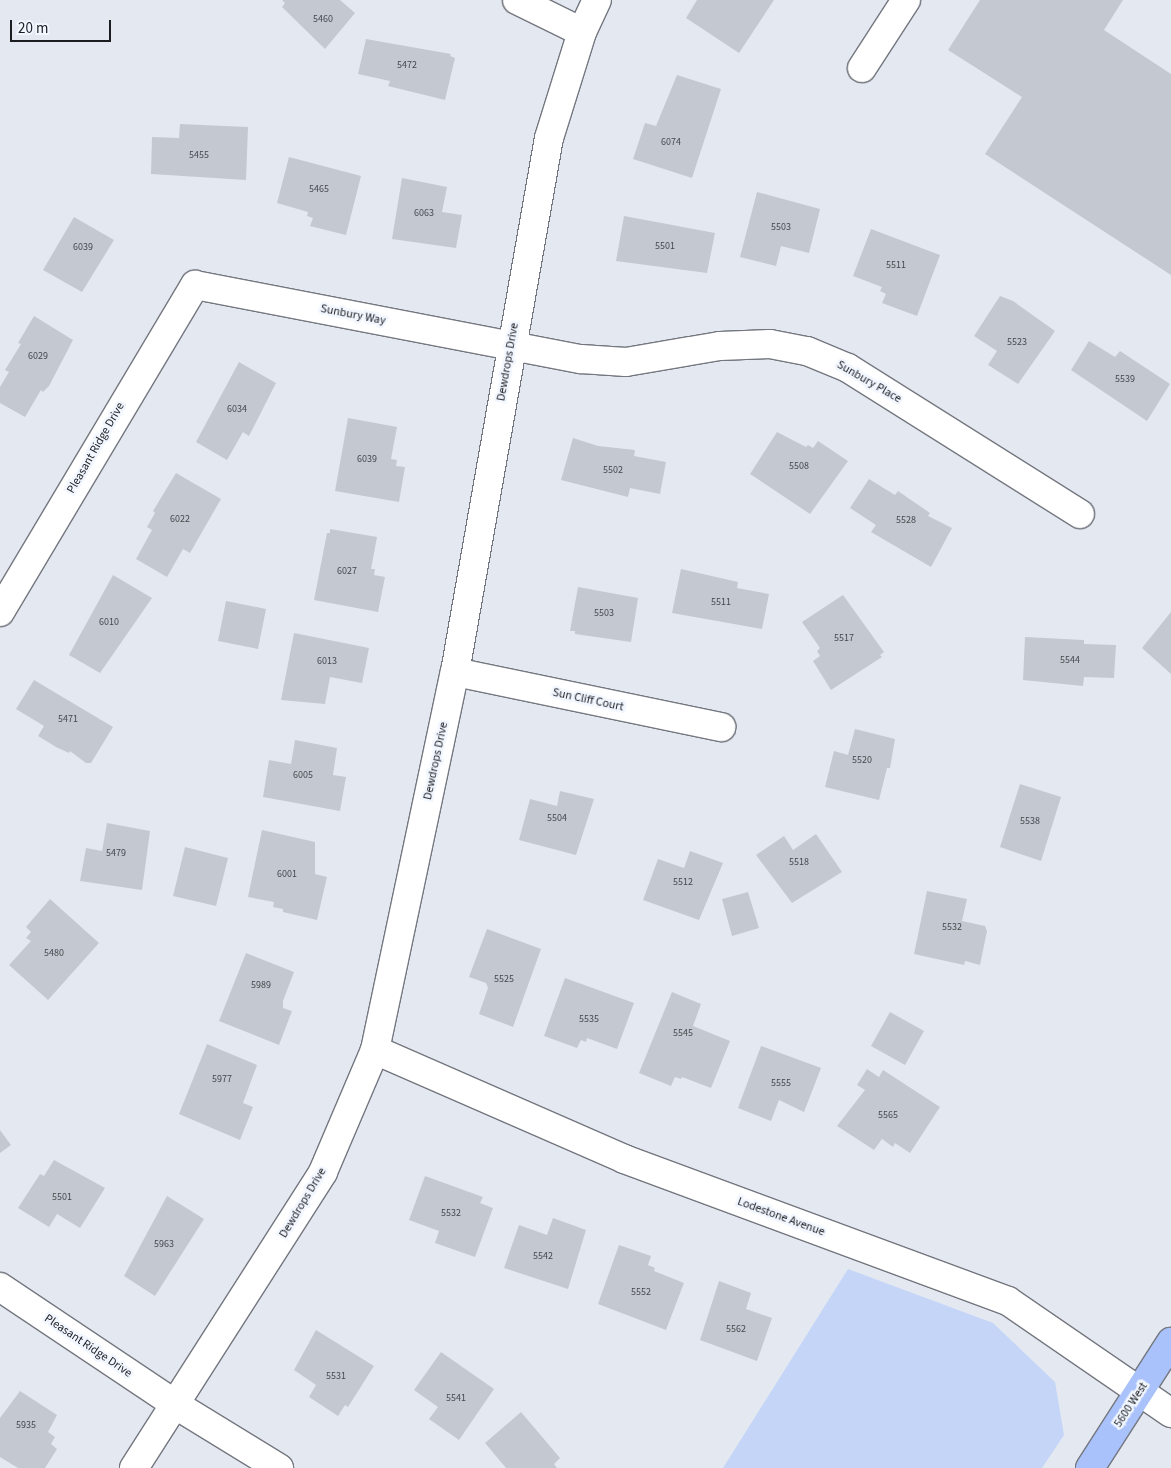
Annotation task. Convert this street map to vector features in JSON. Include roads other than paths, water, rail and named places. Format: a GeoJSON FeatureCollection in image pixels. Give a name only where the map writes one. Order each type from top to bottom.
{"type":"FeatureCollection","features":[{"type":"Feature","properties":{"kind":"main road","name":"5600 West"},"geometry":{"type":"LineString","coordinates":[[1090,1468],[1171,1342]]}},
{"type":"Feature","properties":{"kind":"street"},"geometry":{"type":"LineString","coordinates":[[517,0],[582,32]]}},
{"type":"Feature","properties":{"kind":"street","name":"Dewdrops Drive"},"geometry":{"type":"LineString","coordinates":[[134,1468],[323,1172],[375,1050],[455,672],[548,138],[582,32],[597,0]]}},
{"type":"Feature","properties":{"kind":"street"},"geometry":{"type":"LineString","coordinates":[[862,68],[906,0]]}},
{"type":"Feature","properties":{"kind":"street","name":"Sunbury Way"},"geometry":{"type":"LineString","coordinates":[[194,285],[512,345]]}},
{"type":"Feature","properties":{"kind":"street","name":"Pleasant Ridge Drive"},"geometry":{"type":"LineString","coordinates":[[0,612],[194,285]]}},
{"type":"Feature","properties":{"kind":"street","name":"Sunbury Place"},"geometry":{"type":"LineString","coordinates":[[512,345],[581,359],[626,362],[720,346],[770,344],[807,350],[848,368],[1080,514]]}},
{"type":"Feature","properties":{"kind":"street","name":"Sun Cliff Court"},"geometry":{"type":"LineString","coordinates":[[455,672],[721,727]]}},
{"type":"Feature","properties":{"kind":"street","name":"Lodestone Avenue"},"geometry":{"type":"LineString","coordinates":[[375,1050],[624,1159],[1008,1301],[1171,1413]]}},
{"type":"Feature","properties":{"kind":"street","name":"Pleasant Ridge Drive"},"geometry":{"type":"LineString","coordinates":[[0,1288],[176,1405],[279,1468]]}}]}
